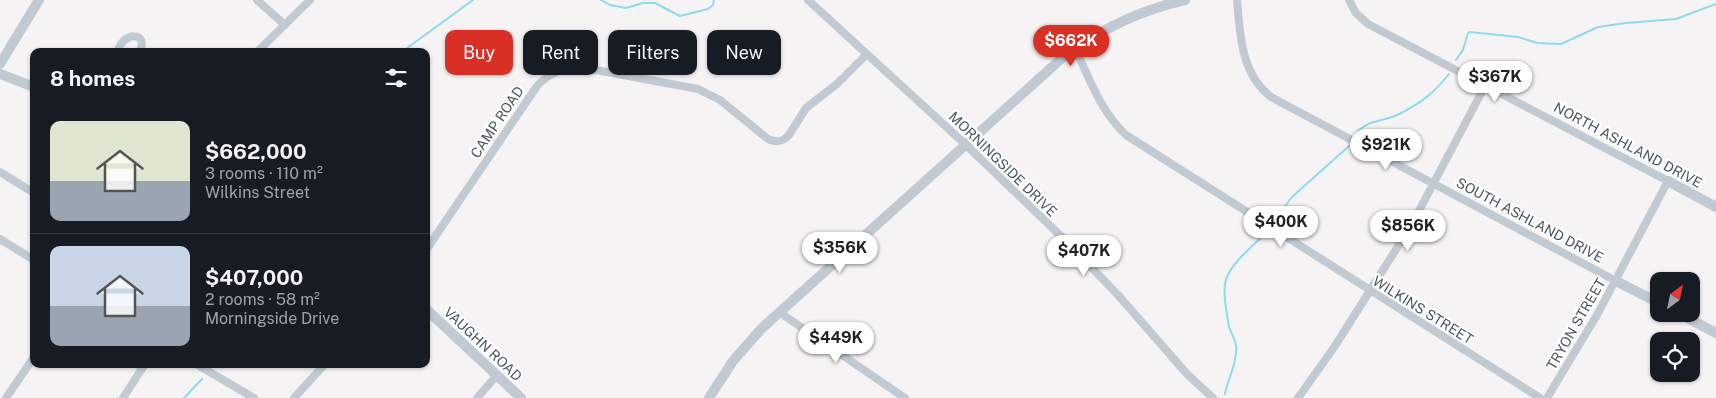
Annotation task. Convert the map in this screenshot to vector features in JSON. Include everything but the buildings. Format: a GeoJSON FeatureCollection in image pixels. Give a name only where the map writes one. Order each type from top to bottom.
{"type":"FeatureCollection","features":[{"type":"Feature","properties":{"kind":"street"},"geometry":{"type":"LineString","coordinates":[[0,64],[39,0]]}},
{"type":"Feature","properties":{"kind":"street"},"geometry":{"type":"LineString","coordinates":[[256,0],[285,25]]}},
{"type":"Feature","properties":{"kind":"street"},"geometry":{"type":"LineString","coordinates":[[261,48],[310,0]]}},
{"type":"Feature","properties":{"kind":"street","name":"MORNINGSIDE DRIVE"},"geometry":{"type":"LineString","coordinates":[[808,0],[965,144],[1064,240],[1118,295],[1187,374],[1213,398]]}},
{"type":"Feature","properties":{"kind":"street"},"geometry":{"type":"LineString","coordinates":[[709,398],[743,349],[779,312],[1040,77],[1075,48],[1100,32],[1134,16],[1185,0]]}},
{"type":"Feature","properties":{"kind":"street","name":"SOUTH ASHLAND DRIVE"},"geometry":{"type":"LineString","coordinates":[[1237,0],[1245,59],[1251,76],[1263,91],[1271,97],[1650,298]]}},
{"type":"Feature","properties":{"kind":"street","name":"NORTH ASHLAND DRIVE"},"geometry":{"type":"LineString","coordinates":[[1349,0],[1356,13],[1368,24],[1716,207]]}},
{"type":"Feature","properties":{"kind":"street"},"geometry":{"type":"LineString","coordinates":[[119,48],[120,44],[133,35],[141,40],[141,48]]}},
{"type":"Feature","properties":{"kind":"street","name":"WILKINS STREET"},"geometry":{"type":"LineString","coordinates":[[1075,48],[1107,113],[1117,127],[1126,135],[1540,398]]}},
{"type":"Feature","properties":{"kind":"street","name":"CAMP ROAD"},"geometry":{"type":"LineString","coordinates":[[430,244],[537,86],[547,76],[563,68],[580,67],[698,89],[720,100],[768,139],[778,142],[790,135],[806,108],[838,83],[866,54]]}},
{"type":"Feature","properties":{"kind":"street"},"geometry":{"type":"LineString","coordinates":[[0,74],[30,85]]}},
{"type":"Feature","properties":{"kind":"street"},"geometry":{"type":"LineString","coordinates":[[1298,398],[1335,346],[1412,224],[1485,86]]}},
{"type":"Feature","properties":{"kind":"street"},"geometry":{"type":"LineString","coordinates":[[0,172],[30,191]]}},
{"type":"Feature","properties":{"kind":"street","name":"TRYON STREET"},"geometry":{"type":"LineString","coordinates":[[1547,398],[1616,280],[1668,181]]}},
{"type":"Feature","properties":{"kind":"street"},"geometry":{"type":"LineString","coordinates":[[0,239],[30,258]]}},
{"type":"Feature","properties":{"kind":"street"},"geometry":{"type":"LineString","coordinates":[[779,312],[905,398]]}},
{"type":"Feature","properties":{"kind":"street","name":"VAUGHN ROAD"},"geometry":{"type":"LineString","coordinates":[[430,313],[521,398]]}},
{"type":"Feature","properties":{"kind":"street"},"geometry":{"type":"LineString","coordinates":[[1695,322],[1716,333]]}},
{"type":"Feature","properties":{"kind":"street"},"geometry":{"type":"LineString","coordinates":[[17,398],[8,396],[30,364]]}},
{"type":"Feature","properties":{"kind":"street"},"geometry":{"type":"LineString","coordinates":[[123,398],[142,368]]}},
{"type":"Feature","properties":{"kind":"street"},"geometry":{"type":"LineString","coordinates":[[203,368],[254,398]]}},
{"type":"Feature","properties":{"kind":"street"},"geometry":{"type":"LineString","coordinates":[[294,398],[321,368]]}},
{"type":"Feature","properties":{"kind":"street"},"geometry":{"type":"LineString","coordinates":[[477,398],[497,375]]}},
{"type":"Feature","properties":{"kind":"waterway"},"geometry":{"type":"LineString","coordinates":[[407,48],[473,0]]}},
{"type":"Feature","properties":{"kind":"waterway"},"geometry":{"type":"LineString","coordinates":[[601,0],[610,5],[626,8],[643,3],[655,3],[680,16],[708,9],[713,5],[714,0]]}},
{"type":"Feature","properties":{"kind":"waterway"},"geometry":{"type":"LineString","coordinates":[[1456,60],[1463,50],[1468,33],[1470,32],[1518,37],[1537,43],[1561,44],[1598,27],[1676,19],[1716,4]]}},
{"type":"Feature","properties":{"kind":"waterway"},"geometry":{"type":"LineString","coordinates":[[1356,134],[1365,126],[1397,115],[1413,107],[1432,93],[1449,74]]}},
{"type":"Feature","properties":{"kind":"waterway"},"geometry":{"type":"LineString","coordinates":[[1275,219],[1292,197],[1349,146]]}},
{"type":"Feature","properties":{"kind":"waterway"},"geometry":{"type":"LineString","coordinates":[[1225,394],[1236,351],[1229,327],[1225,284],[1230,270],[1235,263],[1266,233]]}},
{"type":"Feature","properties":{"kind":"waterway"},"geometry":{"type":"LineString","coordinates":[[184,398],[202,379]]}}]}
